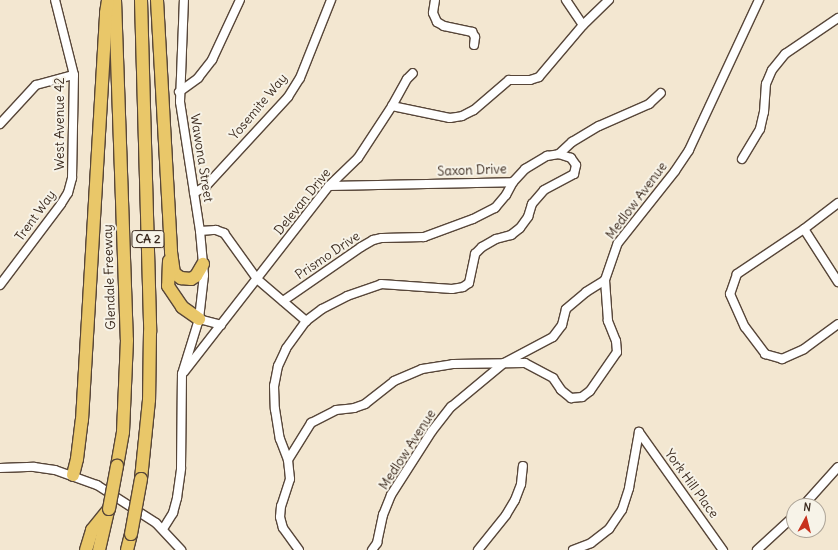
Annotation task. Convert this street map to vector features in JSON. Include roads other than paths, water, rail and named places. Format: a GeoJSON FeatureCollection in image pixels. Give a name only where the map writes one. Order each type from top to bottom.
{"type":"FeatureCollection","features":[{"type":"Feature","properties":{"kind":"highway"},"geometry":{"type":"LineString","coordinates":[[73,475],[78,459],[82,420],[108,0]]}},
{"type":"Feature","properties":{"kind":"highway","name":"Glendale Freeway"},"geometry":{"type":"LineString","coordinates":[[99,550],[117,466],[122,432],[127,340],[115,0]]}},
{"type":"Feature","properties":{"kind":"highway","name":"CA 2"},"geometry":{"type":"LineString","coordinates":[[127,550],[141,479],[149,400],[150,332],[141,0]]}},
{"type":"Feature","properties":{"kind":"highway"},"geometry":{"type":"LineString","coordinates":[[158,0],[171,252],[174,273],[181,278],[191,279],[196,276],[203,264]]}},
{"type":"Feature","properties":{"kind":"highway"},"geometry":{"type":"LineString","coordinates":[[171,252],[167,274],[168,286],[182,307],[199,319]]}},
{"type":"Feature","properties":{"kind":"highway"},"geometry":{"type":"LineString","coordinates":[[86,550],[92,530],[107,513]]}},
{"type":"Feature","properties":{"kind":"street","name":"West Avenue 42"},"geometry":{"type":"LineString","coordinates":[[55,0],[74,75],[72,178]]}},
{"type":"Feature","properties":{"kind":"street","name":"Wawona Street"},"geometry":{"type":"LineString","coordinates":[[184,0],[179,92],[184,135],[200,231],[203,264],[202,298],[199,319]]}},
{"type":"Feature","properties":{"kind":"street"},"geometry":{"type":"LineString","coordinates":[[179,92],[198,78],[212,60],[240,0]]}},
{"type":"Feature","properties":{"kind":"street","name":"Yosemite Way"},"geometry":{"type":"LineString","coordinates":[[194,193],[206,186],[288,97],[300,78],[331,0]]}},
{"type":"Feature","properties":{"kind":"street"},"geometry":{"type":"LineString","coordinates":[[435,0],[433,13],[436,22],[444,26],[472,32],[475,37],[474,45]]}},
{"type":"Feature","properties":{"kind":"street"},"geometry":{"type":"LineString","coordinates":[[566,0],[583,25]]}},
{"type":"Feature","properties":{"kind":"street"},"geometry":{"type":"LineString","coordinates":[[392,106],[450,118],[462,116],[474,110],[509,80],[530,80],[539,77],[583,25],[609,0]]}},
{"type":"Feature","properties":{"kind":"street","name":"Medlow Avenue"},"geometry":{"type":"LineString","coordinates":[[372,550],[377,543],[383,515],[391,495],[432,431],[451,407],[504,363],[553,337],[562,326],[566,309],[586,292],[605,280],[618,243],[675,171],[689,150],[760,0]]}},
{"type":"Feature","properties":{"kind":"street"},"geometry":{"type":"LineString","coordinates":[[742,159],[760,129],[764,112],[766,84],[772,70],[785,54],[838,18]]}},
{"type":"Feature","properties":{"kind":"street","name":"Delevan Drive"},"geometry":{"type":"LineString","coordinates":[[182,374],[329,186],[358,158],[392,106],[407,79],[413,73]]}},
{"type":"Feature","properties":{"kind":"street"},"geometry":{"type":"LineString","coordinates":[[0,124],[36,85],[74,75]]}},
{"type":"Feature","properties":{"kind":"street","name":"Saxon Drive"},"geometry":{"type":"LineString","coordinates":[[329,186],[513,182],[535,162],[547,156],[560,154],[572,142],[599,126],[649,104],[661,92]]}},
{"type":"Feature","properties":{"kind":"street"},"geometry":{"type":"LineString","coordinates":[[299,550],[283,528],[280,517],[281,506],[290,479],[288,460],[280,439],[276,416],[274,386],[278,366],[286,349],[306,321],[322,309],[347,296],[381,284],[452,289],[463,287],[468,283],[475,254],[482,247],[496,239],[511,235],[520,228],[528,217],[532,204],[544,190],[574,174],[576,165],[571,158],[560,154]]}},
{"type":"Feature","properties":{"kind":"street","name":"Trent Way"},"geometry":{"type":"LineString","coordinates":[[0,285],[61,204],[68,193],[72,178]]}},
{"type":"Feature","properties":{"kind":"street","name":"Prismo Drive"},"geometry":{"type":"LineString","coordinates":[[283,301],[373,240],[382,238],[424,237],[473,219],[495,208],[506,195],[513,182]]}},
{"type":"Feature","properties":{"kind":"street"},"geometry":{"type":"LineString","coordinates":[[838,203],[804,229],[737,274],[730,294],[745,327],[765,354],[782,359],[804,349],[838,324]]}},
{"type":"Feature","properties":{"kind":"street"},"geometry":{"type":"LineString","coordinates":[[804,229],[838,282]]}},
{"type":"Feature","properties":{"kind":"street"},"geometry":{"type":"LineString","coordinates":[[200,231],[216,230],[224,233],[257,280],[306,321]]}},
{"type":"Feature","properties":{"kind":"street"},"geometry":{"type":"LineString","coordinates":[[288,460],[311,423],[336,410],[354,408],[365,404],[394,381],[422,369],[453,364],[525,363],[543,371],[553,378],[561,390],[571,398],[582,397],[590,391],[617,352],[616,341],[608,321],[605,280]]}},
{"type":"Feature","properties":{"kind":"street"},"geometry":{"type":"LineString","coordinates":[[163,529],[173,513],[177,498],[181,468],[182,374],[199,319],[221,325]]}},
{"type":"Feature","properties":{"kind":"street","name":"York Hill Place"},"geometry":{"type":"LineString","coordinates":[[573,550],[591,543],[609,529],[622,510],[629,488],[639,432],[724,550]]}},
{"type":"Feature","properties":{"kind":"street"},"geometry":{"type":"LineString","coordinates":[[478,550],[506,515],[521,484],[523,466]]}},
{"type":"Feature","properties":{"kind":"street"},"geometry":{"type":"LineString","coordinates":[[0,468],[34,467],[73,475],[97,485],[163,529],[181,550]]}},
{"type":"Feature","properties":{"kind":"street"},"geometry":{"type":"LineString","coordinates":[[810,498],[838,467]]}},
{"type":"Feature","properties":{"kind":"street"},"geometry":{"type":"LineString","coordinates":[[757,550],[786,523]]}}]}
